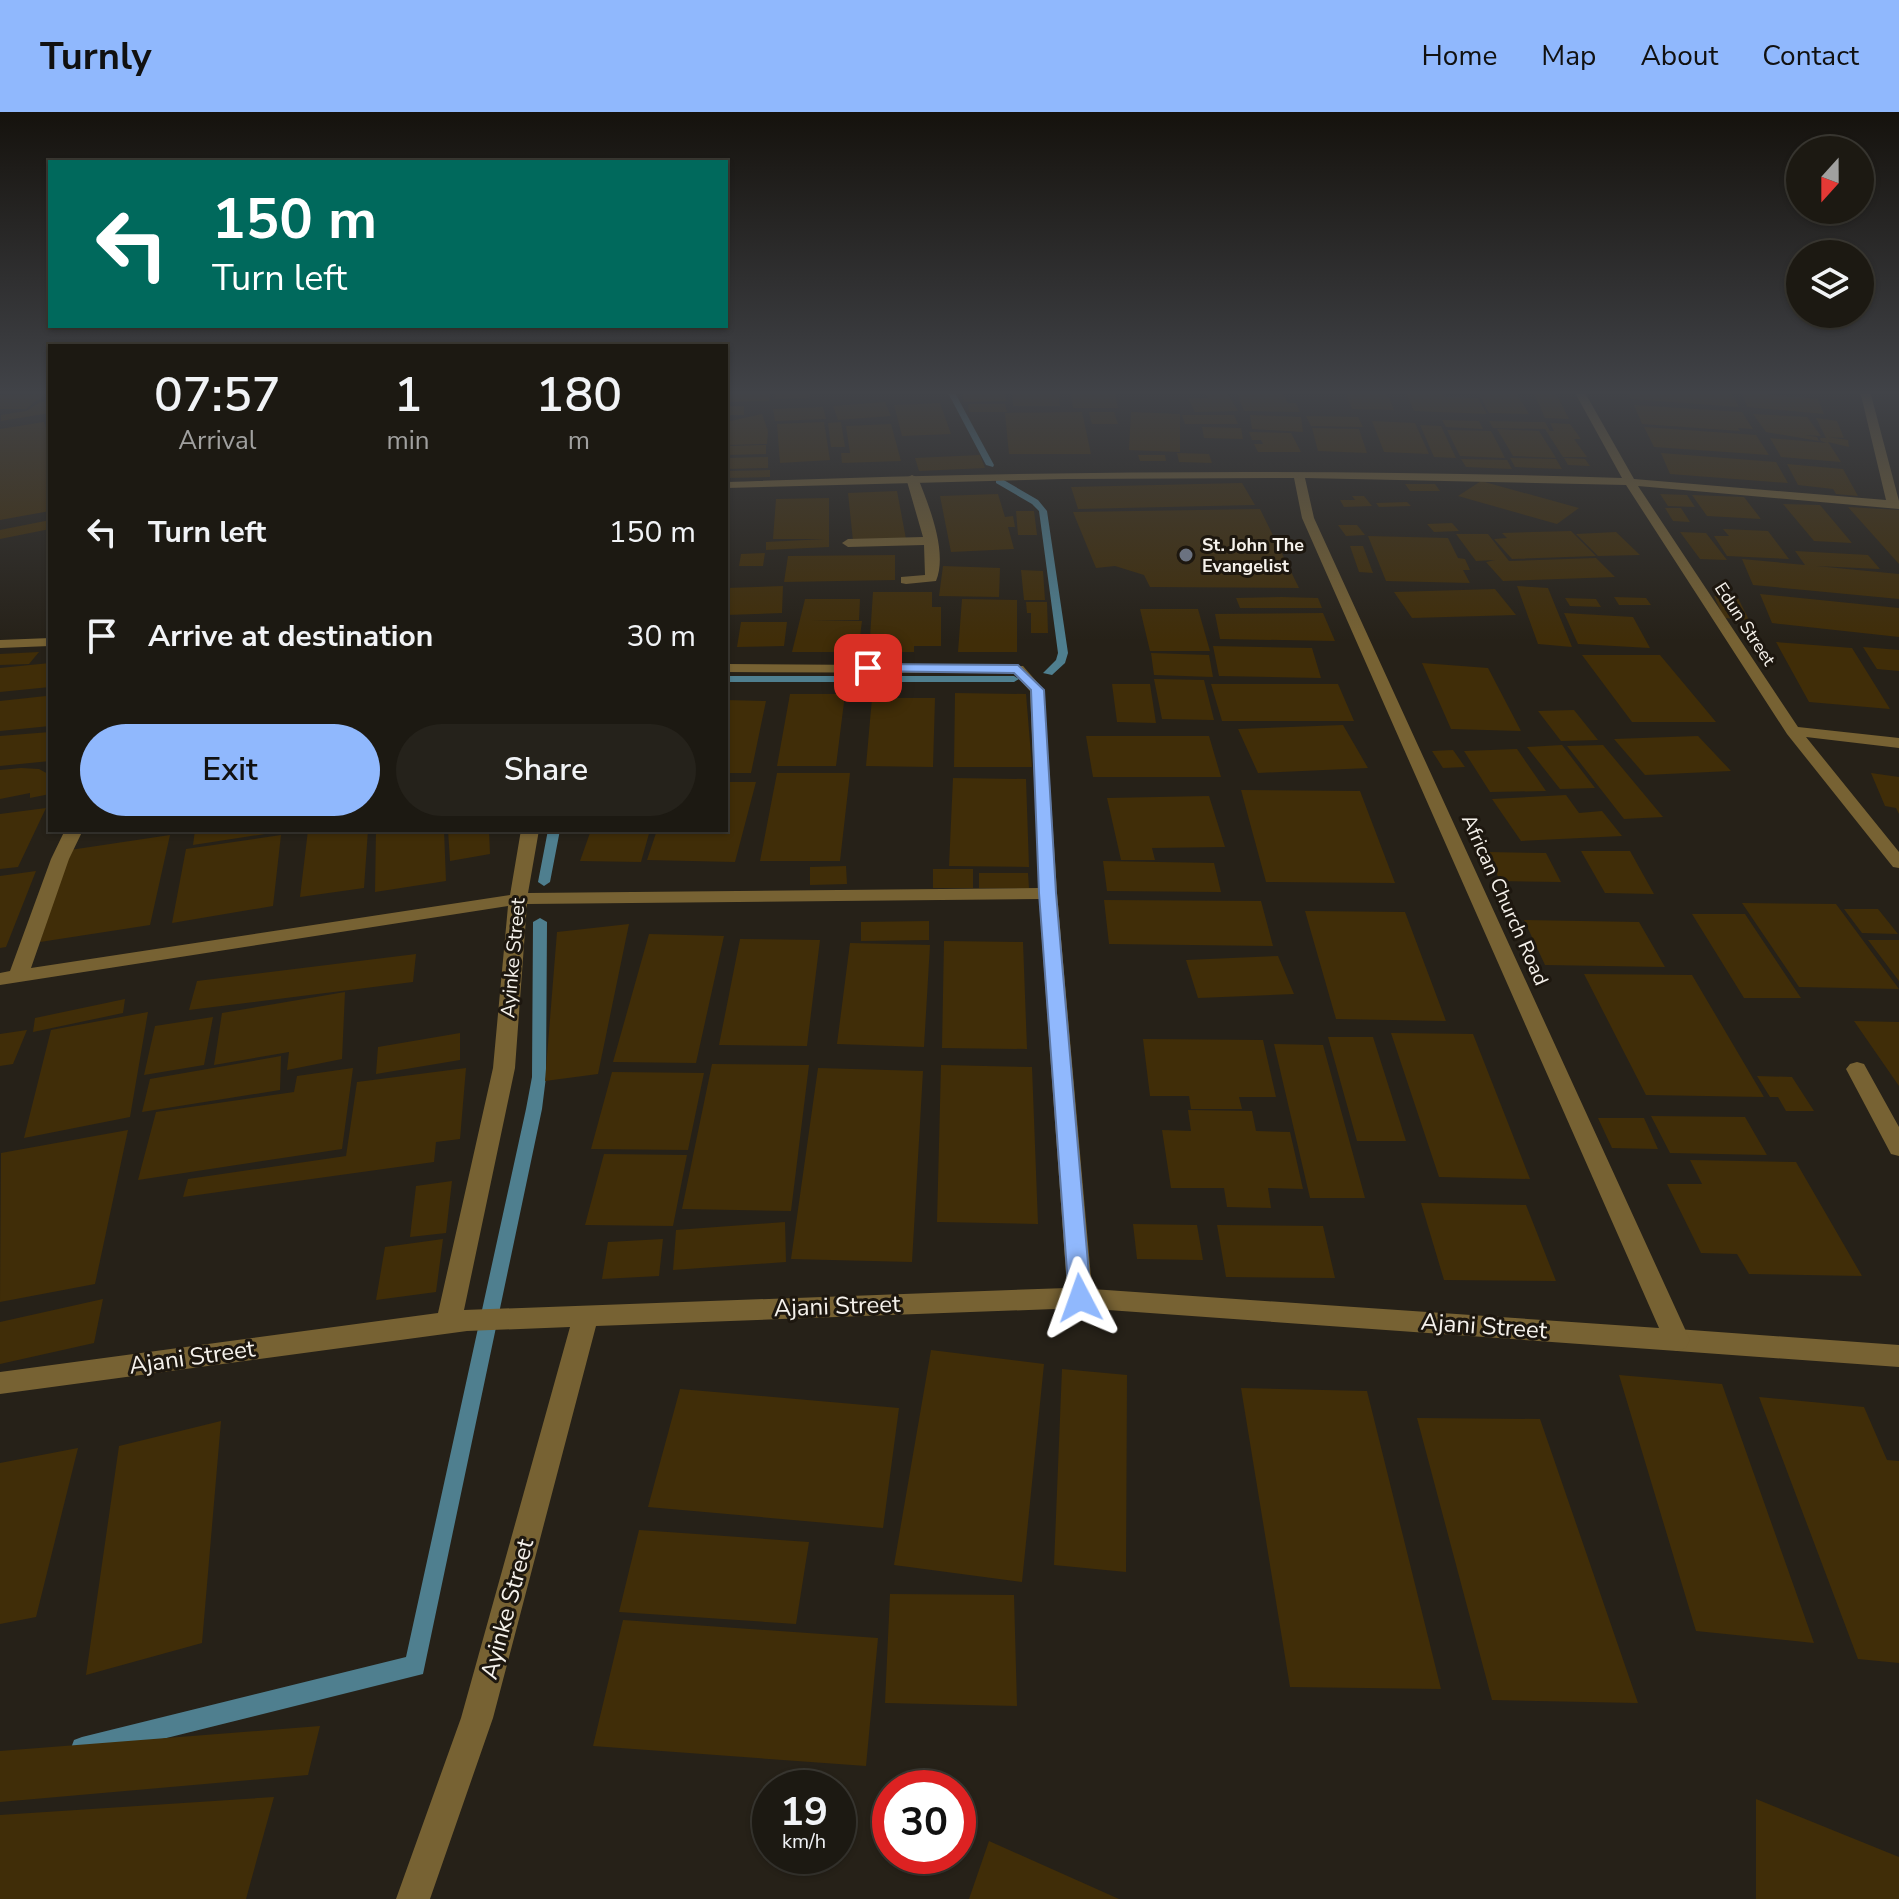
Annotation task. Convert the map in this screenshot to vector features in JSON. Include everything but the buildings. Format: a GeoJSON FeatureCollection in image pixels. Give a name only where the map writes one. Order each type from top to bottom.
{"type":"FeatureCollection","features":[{"type":"Feature","properties":{"kind":"street","name":"Edun Street"},"geometry":{"type":"LineString","coordinates":[[1626,474],[1793,731],[1899,863]]}},
{"type":"Feature","properties":{"kind":"street"},"geometry":{"type":"LineString","coordinates":[[728,485],[912,478],[1299,476],[1630,482],[1896,504],[1888,474]]}},
{"type":"Feature","properties":{"kind":"street","name":"African Church Road"},"geometry":{"type":"LineString","coordinates":[[1299,476],[1308,518],[1677,1340]]}},
{"type":"Feature","properties":{"kind":"street"},"geometry":{"type":"LineString","coordinates":[[906,580],[931,578],[934,573],[912,478]]}},
{"type":"Feature","properties":{"kind":"street"},"geometry":{"type":"LineString","coordinates":[[848,543],[929,541]]}},
{"type":"Feature","properties":{"kind":"street"},"geometry":{"type":"LineString","coordinates":[[0,644],[48,642]]}},
{"type":"Feature","properties":{"kind":"street"},"geometry":{"type":"LineString","coordinates":[[728,668],[1018,669],[1037,690],[1048,893],[1080,1298]]}},
{"type":"Feature","properties":{"kind":"street"},"geometry":{"type":"LineString","coordinates":[[1793,731],[1899,743]]}},
{"type":"Feature","properties":{"kind":"street"},"geometry":{"type":"LineString","coordinates":[[9,978],[73,832]]}},
{"type":"Feature","properties":{"kind":"street","name":"Ayinke Street"},"geometry":{"type":"LineString","coordinates":[[458,1321],[504,1068],[518,899],[530,832]]}},
{"type":"Feature","properties":{"kind":"street"},"geometry":{"type":"LineString","coordinates":[[9,978],[518,899],[1048,893]]}},
{"type":"Feature","properties":{"kind":"street"},"geometry":{"type":"LineString","coordinates":[[1857,1069],[1899,1148]]}},
{"type":"Feature","properties":{"kind":"street","name":"Ajani Street"},"geometry":{"type":"LineString","coordinates":[[0,1383],[458,1321],[1080,1298],[1899,1356]]}},
{"type":"Feature","properties":{"kind":"street","name":"Ayinke Street"},"geometry":{"type":"LineString","coordinates":[[413,1899],[477,1718],[587,1315]]}},
{"type":"Feature","properties":{"kind":"waterway"},"geometry":{"type":"LineString","coordinates":[[999,481],[1035,502],[1043,511],[1063,653],[1061,661],[1048,673]]}},
{"type":"Feature","properties":{"kind":"waterway"},"geometry":{"type":"LineString","coordinates":[[728,679],[1014,679]]}},
{"type":"Feature","properties":{"kind":"waterway"},"geometry":{"type":"LineString","coordinates":[[544,882],[554,832]]}},
{"type":"Feature","properties":{"kind":"waterway"},"geometry":{"type":"LineString","coordinates":[[82,1748],[415,1666],[534,1109],[539,1077],[540,922]]}},
{"type":"Feature","properties":{"kind":"place","name":"St. John The Evangelist"},"geometry":{"type":"Point","coordinates":[1186,555]}},
{"type":"Feature","properties":{"kind":"route"},"geometry":{"type":"LineString","coordinates":[[868,668],[1018,669],[1037,690],[1048,893],[1080,1298]]}}]}
